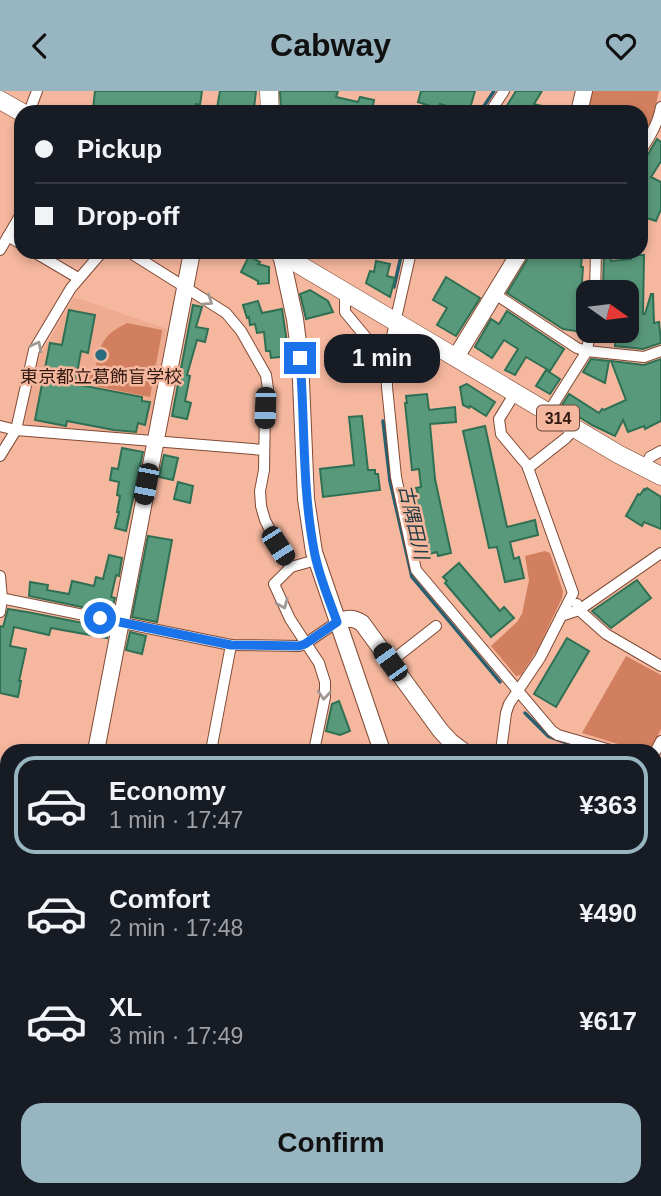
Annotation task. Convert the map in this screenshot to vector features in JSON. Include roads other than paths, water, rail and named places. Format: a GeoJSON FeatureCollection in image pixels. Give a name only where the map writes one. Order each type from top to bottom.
{"type":"FeatureCollection","features":[{"type":"Feature","properties":{"kind":"main road","name":"314"},"geometry":{"type":"LineString","coordinates":[[290,259],[515,393],[661,476]]}},
{"type":"Feature","properties":{"kind":"street"},"geometry":{"type":"LineString","coordinates":[[648,139],[661,107]]}},
{"type":"Feature","properties":{"kind":"street"},"geometry":{"type":"LineString","coordinates":[[0,250],[14,226]]}},
{"type":"Feature","properties":{"kind":"street"},"geometry":{"type":"LineString","coordinates":[[8,236],[14,240]]}},
{"type":"Feature","properties":{"kind":"street"},"geometry":{"type":"LineString","coordinates":[[46,259],[78,278]]}},
{"type":"Feature","properties":{"kind":"street"},"geometry":{"type":"LineString","coordinates":[[0,456],[16,430],[34,349],[71,288],[96,259]]}},
{"type":"Feature","properties":{"kind":"street"},"geometry":{"type":"LineString","coordinates":[[141,259],[226,313],[241,331],[266,375],[268,389],[261,506],[265,520],[291,567]]}},
{"type":"Feature","properties":{"kind":"street"},"geometry":{"type":"LineString","coordinates":[[97,744],[191,259]]}},
{"type":"Feature","properties":{"kind":"street"},"geometry":{"type":"LineString","coordinates":[[281,259],[295,319],[300,358],[306,499],[316,560],[380,744]]}},
{"type":"Feature","properties":{"kind":"street"},"geometry":{"type":"LineString","coordinates":[[409,259],[387,349],[387,387],[396,477],[416,571],[552,731],[587,744]]}},
{"type":"Feature","properties":{"kind":"street"},"geometry":{"type":"LineString","coordinates":[[456,357],[516,259]]}},
{"type":"Feature","properties":{"kind":"street"},"geometry":{"type":"LineString","coordinates":[[595,280],[596,259]]}},
{"type":"Feature","properties":{"kind":"street"},"geometry":{"type":"LineString","coordinates":[[345,291],[345,312],[369,341],[387,349]]}},
{"type":"Feature","properties":{"kind":"street"},"geometry":{"type":"LineString","coordinates":[[495,293],[577,348],[644,356],[661,351]]}},
{"type":"Feature","properties":{"kind":"street"},"geometry":{"type":"LineString","coordinates":[[548,412],[587,351],[588,343]]}},
{"type":"Feature","properties":{"kind":"street"},"geometry":{"type":"LineString","coordinates":[[515,393],[499,419],[501,433],[528,468],[579,610],[606,634],[661,666]]}},
{"type":"Feature","properties":{"kind":"street"},"geometry":{"type":"LineString","coordinates":[[0,426],[16,430],[264,450]]}},
{"type":"Feature","properties":{"kind":"street"},"geometry":{"type":"LineString","coordinates":[[528,468],[566,439],[575,428]]}},
{"type":"Feature","properties":{"kind":"street"},"geometry":{"type":"LineString","coordinates":[[644,468],[650,457],[661,451]]}},
{"type":"Feature","properties":{"kind":"street"},"geometry":{"type":"LineString","coordinates":[[561,616],[579,610],[661,553]]}},
{"type":"Feature","properties":{"kind":"street"},"geometry":{"type":"LineString","coordinates":[[315,744],[325,697],[325,683],[319,663],[290,618],[274,584],[291,567],[316,560]]}},
{"type":"Feature","properties":{"kind":"street"},"geometry":{"type":"LineString","coordinates":[[0,576],[0,612]]}},
{"type":"Feature","properties":{"kind":"street"},"geometry":{"type":"LineString","coordinates":[[502,744],[509,704],[540,658],[573,593]]}},
{"type":"Feature","properties":{"kind":"street"},"geometry":{"type":"LineString","coordinates":[[1,599],[231,645],[299,646],[337,622],[347,618],[356,619],[362,623],[440,730],[454,744]]}},
{"type":"Feature","properties":{"kind":"street"},"geometry":{"type":"LineString","coordinates":[[390,662],[436,625]]}},
{"type":"Feature","properties":{"kind":"street"},"geometry":{"type":"LineString","coordinates":[[212,744],[231,645]]}},
{"type":"Feature","properties":{"kind":"waterway","name":"古隅田川"},"geometry":{"type":"LineString","coordinates":[[485,105],[494,91]]}},
{"type":"Feature","properties":{"kind":"waterway","name":"古隅田川"},"geometry":{"type":"LineString","coordinates":[[394,287],[400,259]]}},
{"type":"Feature","properties":{"kind":"waterway","name":"古隅田川"},"geometry":{"type":"LineString","coordinates":[[383,421],[390,481],[412,577],[500,682]]}},
{"type":"Feature","properties":{"kind":"waterway","name":"古隅田川"},"geometry":{"type":"LineString","coordinates":[[525,713],[548,736],[567,743]]}},
{"type":"Feature","properties":{"kind":"place","name":"東京都立葛飾盲学校"},"geometry":{"type":"Point","coordinates":[101,355]}}]}
